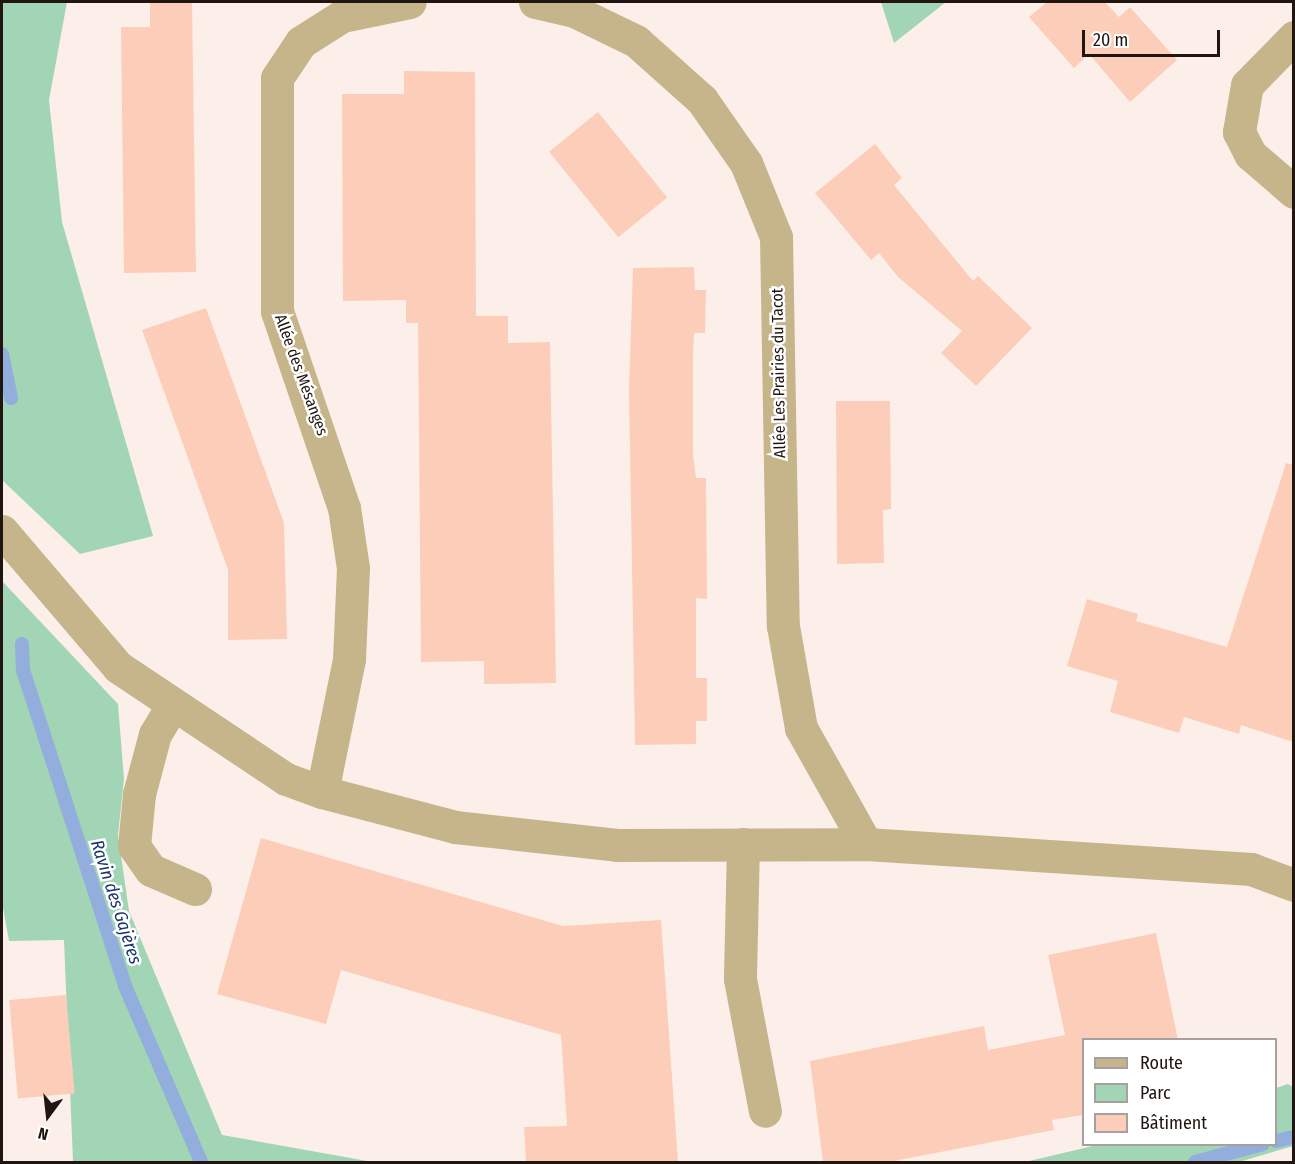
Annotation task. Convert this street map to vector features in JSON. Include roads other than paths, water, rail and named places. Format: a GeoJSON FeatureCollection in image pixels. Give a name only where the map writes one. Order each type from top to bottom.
{"type":"FeatureCollection","features":[{"type":"Feature","properties":{"kind":"street","name":"Allée des Mésanges"},"geometry":{"type":"LineString","coordinates":[[321,792],[349,659],[353,568],[344,508],[277,311],[277,78],[301,42],[342,16],[411,2]]}},
{"type":"Feature","properties":{"kind":"street","name":"Allée Les Prairies du Tacot"},"geometry":{"type":"LineString","coordinates":[[535,2],[574,11],[636,42],[702,100],[746,163],[776,237],[783,626],[801,728],[866,844]]}},
{"type":"Feature","properties":{"kind":"street"},"geometry":{"type":"LineString","coordinates":[[1293,37],[1247,85],[1239,132],[1250,154],[1293,192]]}},
{"type":"Feature","properties":{"kind":"street"},"geometry":{"type":"LineString","coordinates":[[2,531],[118,667],[172,706],[286,779],[321,792],[455,827],[617,845],[866,844],[1251,869],[1293,885]]}},
{"type":"Feature","properties":{"kind":"street"},"geometry":{"type":"LineString","coordinates":[[172,706],[156,734],[142,785],[134,846],[151,870],[195,889]]}},
{"type":"Feature","properties":{"kind":"street"},"geometry":{"type":"LineString","coordinates":[[743,844],[740,979],[765,1111]]}},
{"type":"Feature","properties":{"kind":"waterway","name":"Ravin des Gajères"},"geometry":{"type":"LineString","coordinates":[[2,354],[11,398]]}},
{"type":"Feature","properties":{"kind":"waterway","name":"Ravin des Gajères"},"geometry":{"type":"LineString","coordinates":[[22,644],[23,670],[125,986],[201,1162]]}},
{"type":"Feature","properties":{"kind":"waterway"},"geometry":{"type":"LineString","coordinates":[[1277,1141],[1294,1137]]}},
{"type":"Feature","properties":{"kind":"waterway"},"geometry":{"type":"LineString","coordinates":[[1195,1162],[1255,1146]]}}]}
